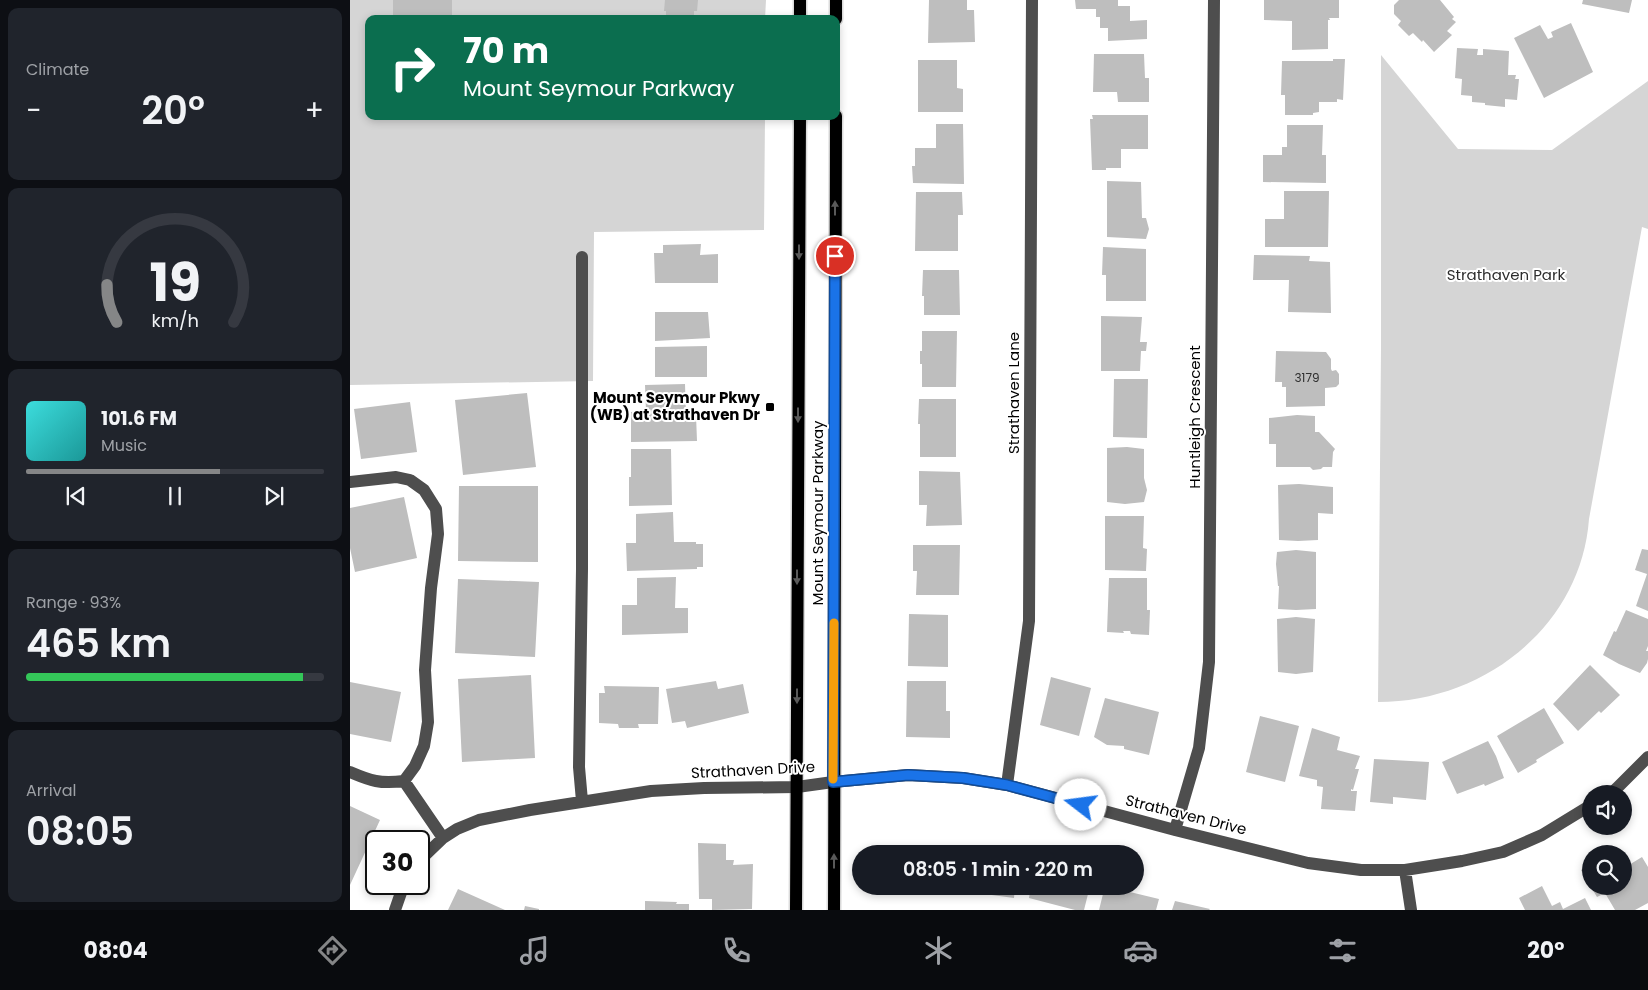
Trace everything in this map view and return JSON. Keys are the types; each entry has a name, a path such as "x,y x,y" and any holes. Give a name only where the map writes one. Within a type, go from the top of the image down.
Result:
{"main road":[{"path":"800,0 800,15"},
{"path":"836,0 836,15"},
{"name":"Mount Seymour Parkway","path":"796,910 800,120"},
{"name":"Mount Seymour Parkway","path":"834,910 836,120"}],"street":[{"name":"Strathaven Lane","path":"1007,785 1028,621 1032,0"},
{"name":"Huntleigh Crescent","path":"1175,830 1199,748 1209,662 1214,0"},
{"path":"582,257 582,559 579,767 582,801"},
{"path":"350,482 396,477 410,480 424,490 436,509 438,534 431,588 425,670 428,722 424,746 415,766 404,780 384,783 350,772"},
{"path":"1620,785 1648,757"},
{"name":"Strathaven Drive","path":"430,851 443,838 457,829 479,820 582,801 651,791 704,788 797,787 908,775 963,778 1007,785 1308,863 1361,870 1405,870 1503,852 1542,835 1582,811"},
{"path":"404,780 443,838"},
{"path":"1405,870 1411,910"},
{"path":"394,910 400,895"}],"green space":[{"path":"350,0 766,0 765,15 365,15 365,120 765,120 764,230 594,232 593,381 350,385"},
{"name":"Strathaven Park","path":"1381,55 1458,149 1552,150 1648,81 1648,229 1642,227 1582,558 1567,593 1546,624 1520,651 1489,673 1454,689 1417,699 1378,702 1381,349"}],"building":[{"path":"393,0 452,0 452,15 393,15"},
{"path":"665,0 698,0 697,11 694,11 694,15 666,15 666,11 664,11"},
{"path":"929,0 967,0 967,10 974,10 975,42 928,43"},
{"path":"1075,0 1118,0 1118,6 1130,6 1130,21 1147,20 1147,39 1108,41 1108,28 1100,28 1100,17 1096,17 1096,9 1076,9"},
{"path":"1264,0 1339,0 1339,18 1329,18 1330,20 1328,20 1328,49 1292,50 1292,21 1264,20"},
{"path":"1399,0 1440,0 1456,22 1447,31 1452,35 1434,52 1423,40 1422,42 1413,33 1409,36 1398,25 1401,21 1394,14 1394,5"},
{"path":"1583,0 1632,0 1629,13 1582,4"},
{"path":"1571,23 1593,72 1544,98 1514,38 1540,25 1548,39 1553,37 1551,32"},
{"path":"1457,48 1478,49 1477,55 1483,55 1483,49 1509,51 1508,75 1516,75 1515,79 1519,79 1517,100 1505,99 1505,107 1472,102 1472,96 1461,95 1462,79 1455,78"},
{"path":"1094,54 1144,54 1145,78 1149,78 1149,102 1118,102 1117,92 1093,92"},
{"path":"1333,59 1345,59 1343,100 1319,102 1319,112 1313,113 1313,115 1285,115 1285,95 1281,95 1282,61 1333,61"},
{"path":"918,60 957,60 957,88 963,89 963,112 918,112"},
{"path":"1092,115 1148,115 1148,149 1121,149 1121,168 1092,170 1090,119 1093,119"},
{"path":"936,124 963,124 964,184 913,183 912,166 915,166 915,148 936,148"},
{"path":"1287,125 1323,125 1322,155 1326,155 1326,183 1263,182 1263,155 1282,155 1282,147 1287,147"},
{"path":"1107,181 1141,182 1142,218 1146,218 1149,229 1146,239 1107,237"},
{"path":"1284,191 1329,191 1328,247 1265,247 1265,219 1284,219"},
{"path":"916,192 962,192 963,215 958,215 958,251 915,251"},
{"path":"701,244 700,255 718,254 718,283 655,283 654,253 663,253 663,245"},
{"path":"1103,247 1146,249 1146,301 1106,301 1106,275 1102,275"},
{"path":"1254,255 1310,256 1309,261 1330,262 1331,313 1288,312 1289,280 1253,280"},
{"path":"923,270 959,270 960,315 924,315 924,296 922,296"},
{"path":"655,312 708,312 710,338 655,341"},
{"path":"1101,316 1142,317 1140,342 1147,342 1146,351 1141,351 1140,371 1101,371"},
{"path":"922,331 957,331 956,387 922,387 920,351 922,351"},
{"path":"707,346 707,377 655,377 655,347"},
{"path":"1276,351 1326,352 1331,359 1332,371 1336,370 1339,374 1339,384 1336,387 1325,388 1325,406 1286,407 1286,387 1282,387 1282,382 1275,382"},
{"path":"1114,379 1148,379 1147,438 1113,437"},
{"path":"685,384 686,415 696,415 697,441 631,442 631,412 646,411 645,385"},
{"path":"527,393 536,467 463,475 455,400"},
{"path":"919,399 956,399 956,457 920,457"},
{"path":"410,402 417,452 361,459 354,409"},
{"path":"1297,415 1315,416 1315,432 1319,432 1335,449 1332,467 1313,470 1310,467 1276,467 1276,444 1269,444 1269,418"},
{"path":"1127,447 1144,449 1144,478 1147,490 1144,502 1125,504 1107,502 1107,448"},
{"path":"631,449 671,449 672,505 629,506"},
{"path":"919,471 960,472 962,525 926,526 927,505 919,505"},
{"path":"1299,484 1333,487 1333,514 1318,513 1318,540 1279,540 1278,485"},
{"path":"459,486 538,486 538,562 458,561"},
{"path":"404,497 417,558 355,572 350,548 350,508"},
{"path":"673,512 674,542 696,542 696,544 703,544 703,567 697,567 697,569 627,571 626,543 636,543 636,514"},
{"path":"1105,516 1144,516 1143,548 1147,549 1146,571 1105,570"},
{"path":"913,545 960,545 959,595 916,595 917,571 913,571"},
{"path":"1642,549 1648,550 1648,611 1636,606 1647,574 1635,570"},
{"path":"1296,550 1316,552 1316,609 1278,609 1277,552"},
{"path":"676,577 675,608 688,608 688,633 622,635 622,605 637,605 637,578"},
{"path":"1109,578 1147,578 1147,610 1150,610 1149,635 1131,634 1130,631 1123,631 1124,633 1107,632"},
{"path":"458,579 539,582 535,657 455,653"},
{"path":"1626,610 1648,619 1648,646 1646,651 1648,651 1648,659 1640,673 1603,655"},
{"path":"909,614 948,615 948,667 908,666"},
{"path":"1296,617 1315,619 1313,672 1296,674 1278,672 1277,619"},
{"path":"1590,665 1620,695 1601,713 1599,711 1578,731 1553,704"},
{"path":"531,675 535,758 462,762 458,679"},
{"path":"1051,677 1091,688 1079,736 1040,725"},
{"path":"716,681 718,689 743,684 749,713 687,728 685,721 672,723 666,689"},
{"path":"907,681 946,681 946,711 950,711 950,738 906,737"},
{"path":"350,682 401,692 391,742 350,734"},
{"path":"604,686 659,687 658,724 638,724 639,728 619,728 618,724 599,723 599,693 605,693"},
{"path":"1105,698 1159,712 1149,755 1124,749 1124,746 1107,745 1094,737"},
{"path":"1544,708 1564,743 1518,773 1497,736"},
{"path":"1260,716 1299,726 1285,782 1246,772"},
{"path":"1312,728 1340,737 1337,750 1360,756 1355,769 1359,769 1353,790 1351,789 1351,791 1357,791 1355,811 1321,809 1323,787 1317,786 1317,780 1299,776"},
{"path":"1488,741 1504,778 1457,794 1442,762"},
{"path":"1374,759 1429,762 1426,800 1393,797 1393,804 1370,802"},
{"path":"350,806 380,820 375,830 365,830 365,852 350,885"},
{"path":"698,843 726,844 726,860 734,860 733,865 753,864 752,909 712,910 712,899 699,899"},
{"path":"1642,857 1648,867 1648,903 1635,910 1615,910 1606,895 1632,895 1632,863"},
{"path":"1542,886 1552,906 1560,902 1563,909 1585,898 1591,910 1525,910 1519,898"},
{"path":"458,889 505,910 448,910"},
{"path":"992,895 1014,895 1014,898"},
{"path":"1030,895 1088,895 1084,910 1075,910 1029,898"},
{"path":"1103,895 1142,895 1159,899 1156,910 1099,910"},
{"path":"645,901 689,904 689,910 645,910"},
{"path":"1175,901 1210,909 1172,910"},
{"path":"525,906 539,909 539,910 524,910"}],"slow traffic":[{"path":"833,779 834,623"}],"place":[{"name":"Mount Seymour Pkwy (WB) at Strathaven Dr","path":"770,407"}],"route":[{"path":"835,256 833,782 908,775 963,778 1007,785 1081,805"}]}
